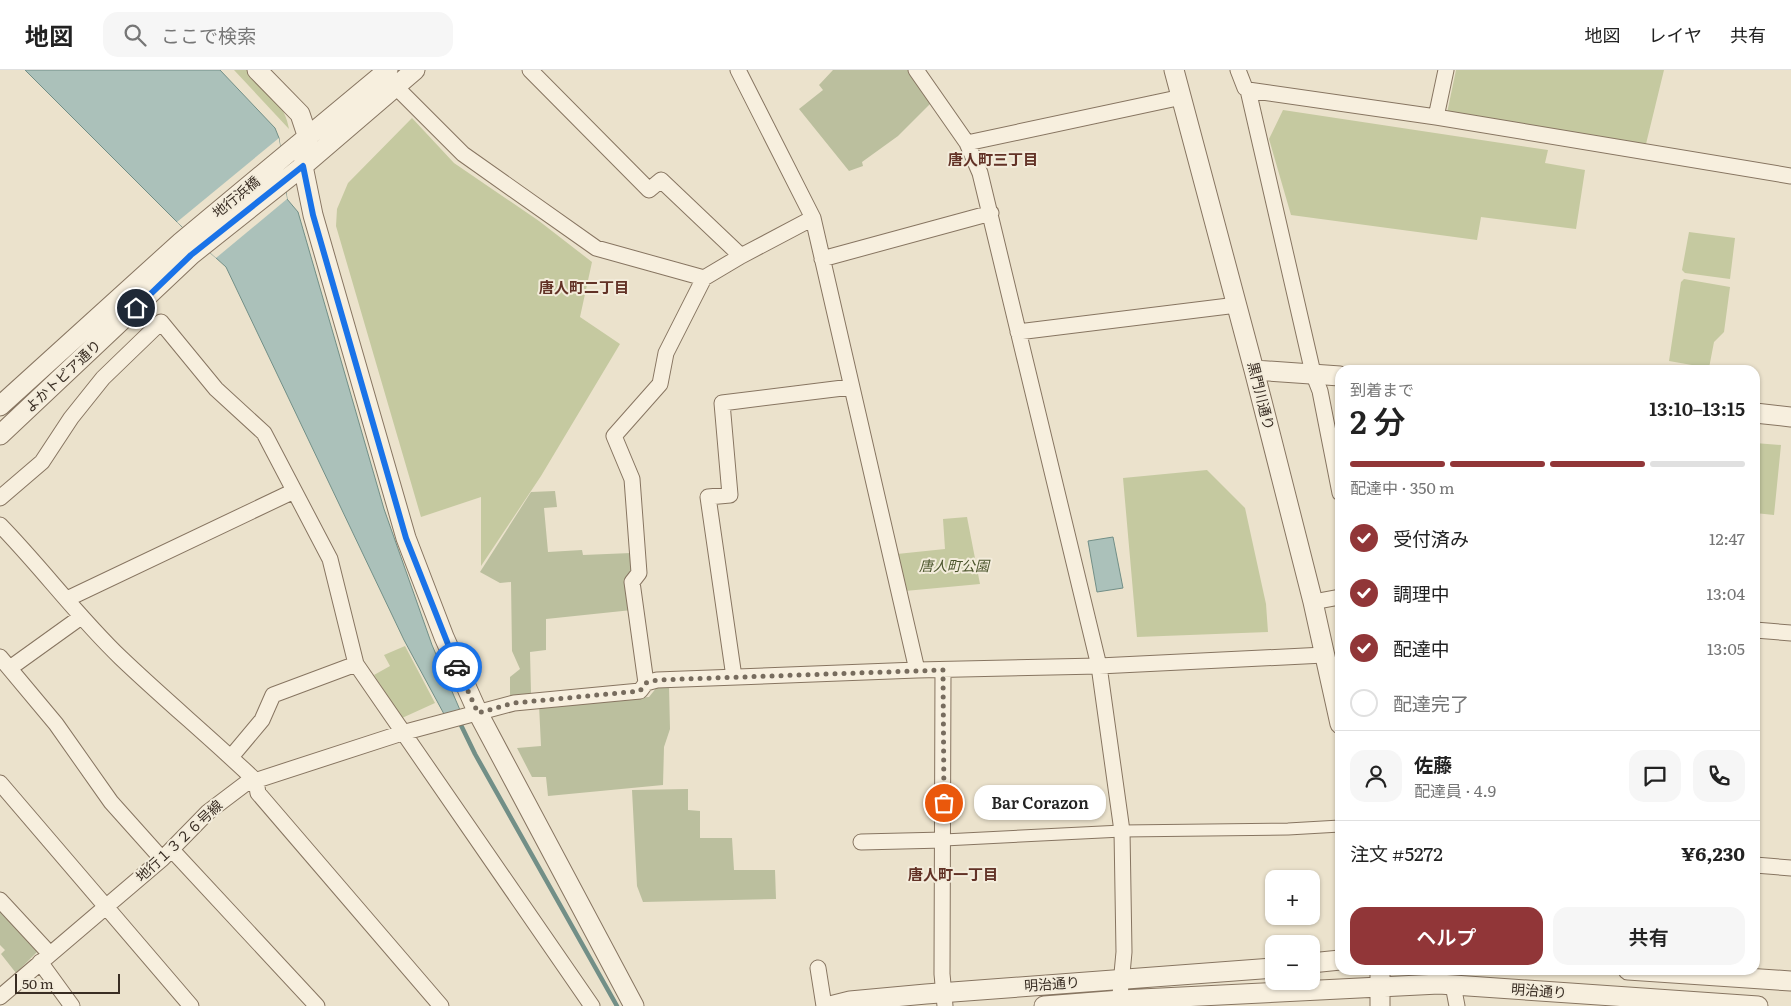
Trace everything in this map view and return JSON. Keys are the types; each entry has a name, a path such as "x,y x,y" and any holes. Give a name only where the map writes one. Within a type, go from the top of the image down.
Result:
{"street":[{"path":"257,70 300,114 308,138"},
{"path":"388,70 308,138 297,159 406,538 473,714 632,1005"},
{"path":"297,159 397,88 415,70"},
{"path":"530,70 650,190 661,180 741,256"},
{"path":"738,70 813,218 917,670"},
{"path":"916,70 967,144 980,173 1100,666 1122,831 1123,979 1120,1003"},
{"name":"黒門川通り","path":"1174,70 1254,370 1313,602 1335,702"},
{"path":"1238,70 1245,88 1248,90 1313,373 1320,391 1335,468"},
{"path":"1436,117 1446,70"},
{"path":"397,88 462,154 596,248 704,278"},
{"path":"1248,90 1436,117 1791,176"},
{"path":"967,144 1182,97"},
{"name":"地行浜橋","path":"186,249 297,159"},
{"path":"822,258 990,213"},
{"path":"646,683 632,582 639,572 632,479 614,436 660,384 666,353 704,278 813,218"},
{"name":"よかトピア通り","path":"0,406 186,249"},
{"name":"よかトピア通り","path":"3,426 186,249"},
{"path":"1018,332 1237,304"},
{"path":"0,498 42,462 71,418 103,378 161,322 216,389 264,433 330,559 356,664 592,1006"},
{"path":"1254,370 1335,375"},
{"path":"734,677 708,496 730,495 722,403 851,387"},
{"path":"1760,413 1791,416"},
{"path":"67,599 294,491"},
{"path":"0,525 120,658 256,781 258,793 441,1006"},
{"path":"1313,602 1335,598"},
{"path":"81,617 5,662 56,724 111,802 167,854 317,1006"},
{"path":"1760,630 1791,633"},
{"name":"地行１３２６号線","path":"0,997 167,854 208,812 245,784 402,733 514,703 640,691 646,683 657,680 917,670 1100,666 1324,655"},
{"path":"231,757 262,720 273,695 356,664"},
{"path":"943,670 944,840 942,974 944,999"},
{"path":"0,783 105,908 192,1006"},
{"path":"861,842 1122,831 1335,826"},
{"path":"1760,865 1791,868"},
{"path":"0,900 45,958 72,1006"},
{"path":"1320,962 1335,961"},
{"path":"818,968 824,1006"},
{"name":"明治通り","path":"830,1006 850,1001 944,999 1123,979 1265,969"},
{"path":"1702,975 1791,981"},
{"path":"1380,1006 1384,980"},
{"name":"明治通り","path":"1044,1006 1229,1000 1384,980 1758,1006"},
{"path":"1446,985 1457,1006"}],"green space":[{"path":"234,70 248,70 267,90 283,111 289,129"},
{"path":"833,70 908,70 931,103 898,136 862,162 863,166 849,171 799,109 823,90 819,85"},
{"path":"1456,70 1664,70 1646,144 1447,113"},
{"path":"1283,110 1548,150 1545,163 1585,170 1576,229 1481,217 1477,240 1291,215 1269,139"},
{"path":"412,118 454,163 539,221 592,262 580,317 620,344 541,476 481,566 481,497 421,517 336,226 337,209 348,183"},
{"path":"1689,232 1735,238 1730,279 1685,273 1682,270"},
{"path":"1684,279 1730,287 1724,332 1714,342 1710,365 1692,365 1669,361 1681,282"},
{"path":"1760,443 1781,445 1774,515 1760,514"},
{"path":"1207,470 1245,508 1266,604 1268,632 1137,637 1123,478"},
{"path":"555,491 557,507 544,508 548,552 582,550 583,555 631,553 635,573 628,575 632,610 546,619 546,650 530,652 531,693 510,698 510,677 520,669 512,651 511,582 500,583 480,572 531,492"},
{"name":"唐人町公園","path":"967,517 980,584 905,591 897,554 945,549 943,519"},
{"path":"405,646 435,703 402,718 374,675 390,666 384,655"},
{"path":"669,686 670,729 664,747 663,785 548,796 546,777 532,777 517,748 541,746 539,705 649,697 657,687"},
{"path":"688,789 688,810 700,811 700,838 732,838 734,870 775,870 776,899 643,902 637,886 632,790"},
{"path":"0,906 39,950 16,973 1,954 5,950 0,945"}],"water":[{"path":"25,70 220,70 275,128 279,138 287,199 298,212 384,509 432,645 460,710 444,714 404,640 226,267 184,229"},
{"path":"1113,537 1123,588 1097,592 1088,541"}],"pier":[{"path":"279,138 287,199 216,258 177,222"}],"waterway":[{"path":"459,721 475,754 617,1006"}],"way so far":[{"path":"457,667 478,713 514,703 640,691 646,683 657,680 943,670 944,803"}],"place":[{"name":"Bar Corazon","path":"944,803"}],"district":[{"name":"唐人町三丁目","path":"993,160"},
{"name":"唐人町二丁目","path":"584,288"},
{"name":"唐人町一丁目","path":"953,875"}],"route":[{"path":"136,308 191,255 303,166 313,215 406,538 457,667"}]}
